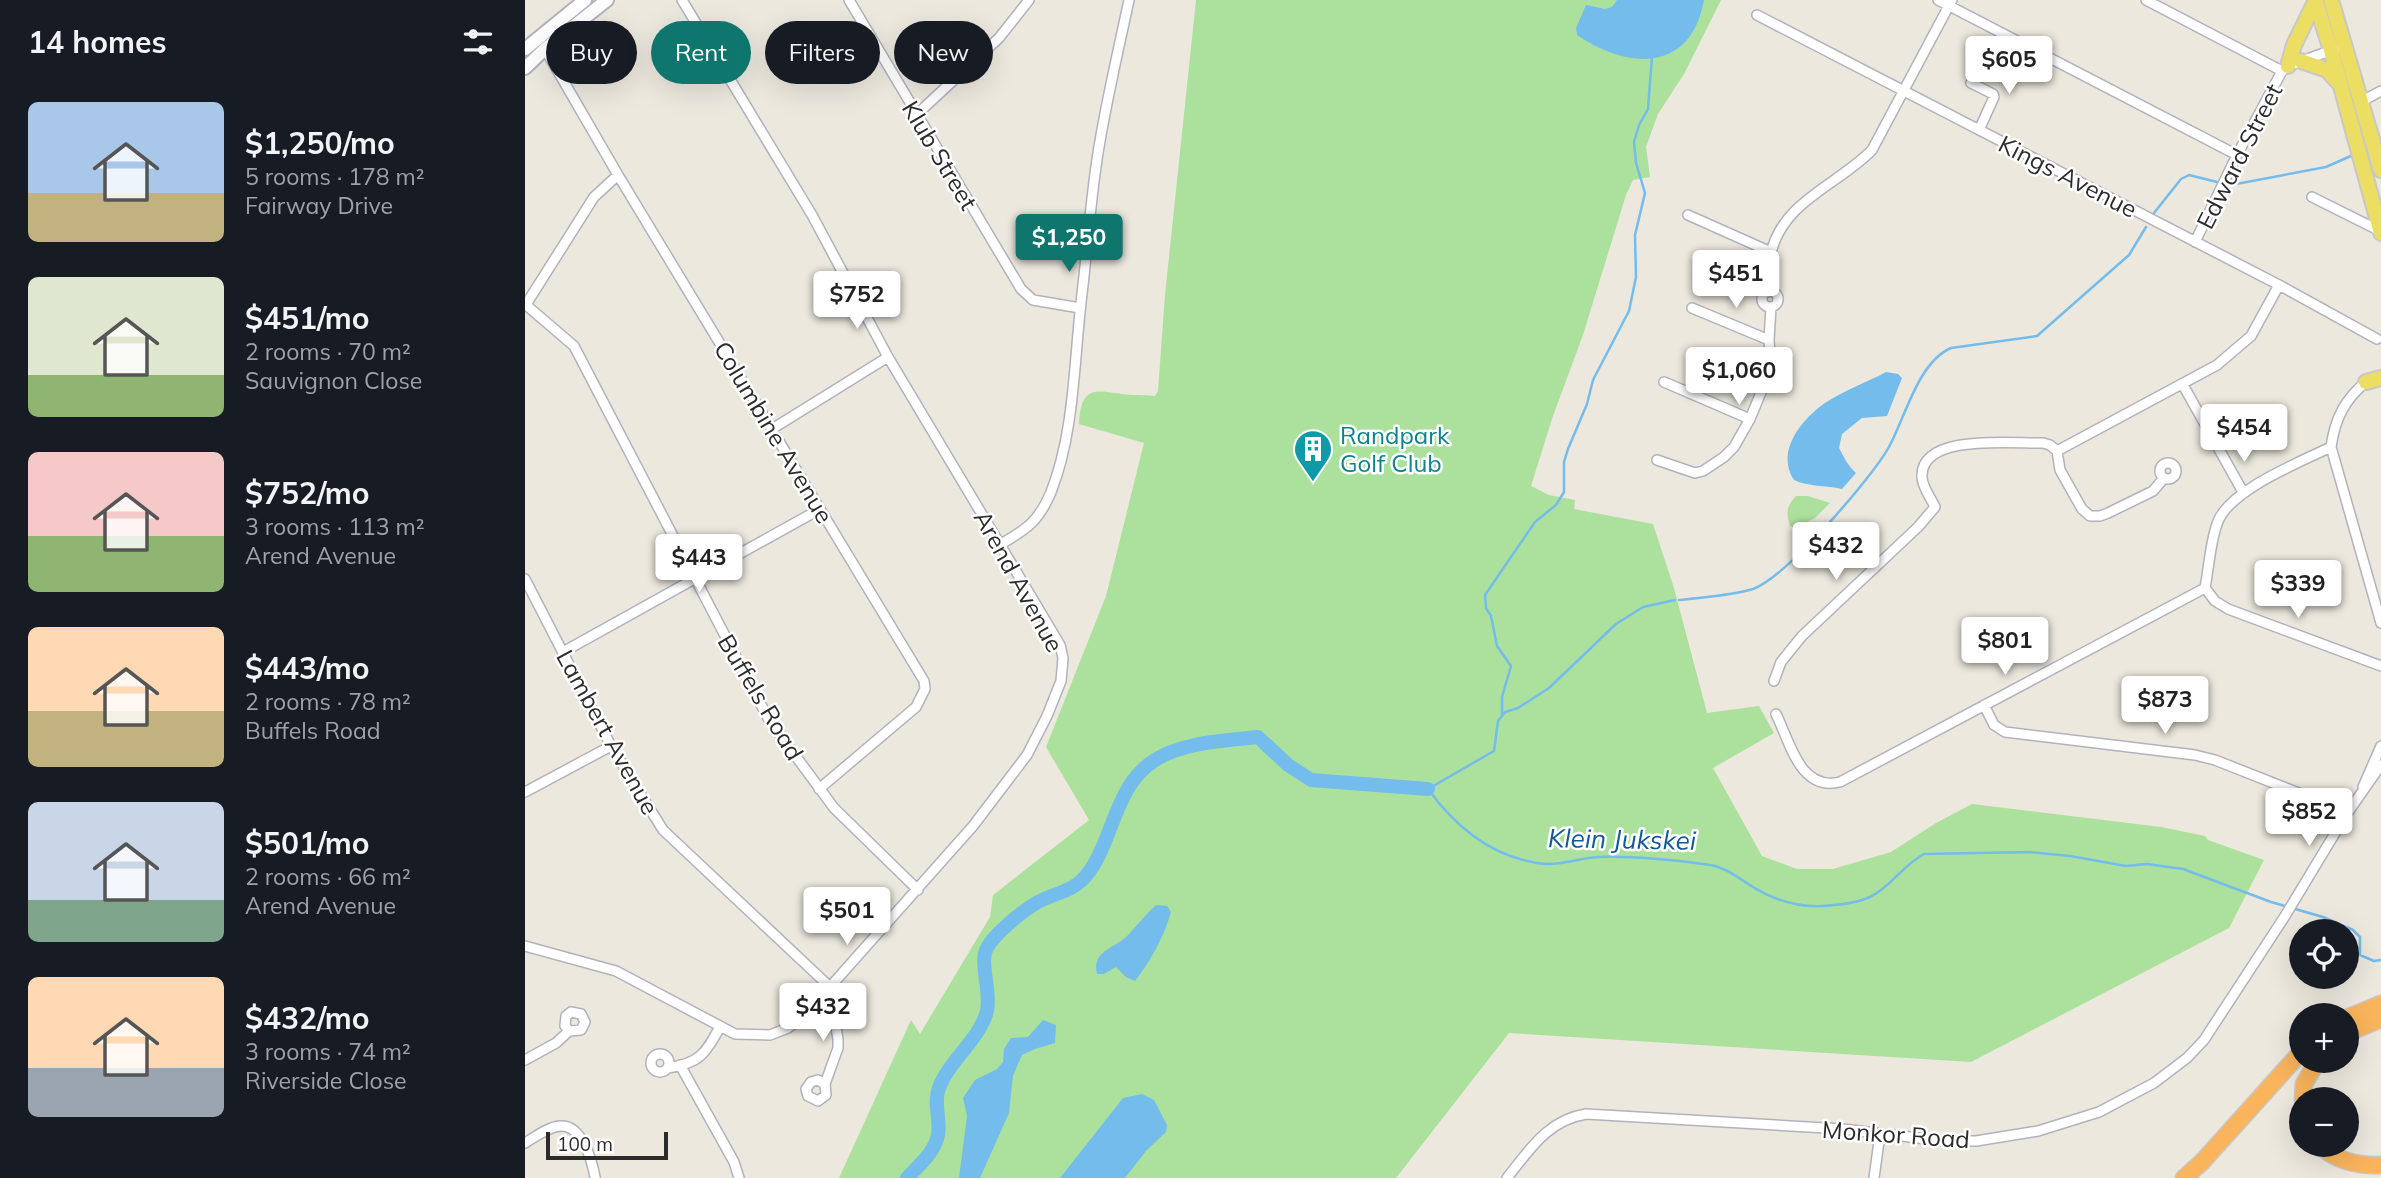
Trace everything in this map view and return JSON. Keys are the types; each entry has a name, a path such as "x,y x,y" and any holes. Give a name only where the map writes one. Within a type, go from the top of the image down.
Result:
{"highway":[{"path":"2359,1013 2381,1004"},
{"path":"2359,1028 2381,1018"},
{"path":"2184,1178 2202,1162 2289,1065"},
{"path":"2339,1157 2354,1163 2381,1165"}],"main road":[{"path":"525,49 585,0"},
{"path":"525,68 607,0"},
{"path":"2331,0 2340,86 2381,232"},
{"path":"2315,1 2292,50 2290,66 2327,70 2340,86"},
{"path":"2315,1 2362,101 2381,170"},
{"path":"2366,382 2381,378"}],"street":[{"name":"Arend Avenue","path":"525,946 616,971 720,1027 744,1035 763,1036 779,1032 800,1019 821,998 973,826 1027,755 1061,681 1061,645 888,357 812,215 682,0"},
{"path":"916,115 999,38 1029,0"},
{"path":"1001,544 1031,526 1045,505 1056,476 1076,378 1080,308 1100,142 1129,0"},
{"path":"1938,0 1951,3 2237,155"},
{"path":"2146,0 2290,66 2338,48"},
{"name":"Klub Street","path":"850,1 1021,289 1033,300 1080,308"},
{"path":"1657,460 1687,472 1703,471 1734,447 1750,419 1771,368 1771,307 1776,304 1778,298 1775,293 1768,292 1771,252 1782,224 1792,212 1859,163 1872,150 1951,3"},
{"name":"Kings Avenue","path":"1757,15 2279,285 2377,339"},
{"name":"Columbine Avenue","path":"545,49 618,175 920,673 925,689 916,707 819,789"},
{"name":"Edward Street","path":"2195,242 2237,155 2290,66"},
{"path":"1971,83 1994,97 1979,130"},
{"path":"2362,101 2381,91"},
{"path":"525,306 594,197 618,175"},
{"path":"2312,197 2381,232"},
{"path":"1688,215 1771,252"},
{"path":"2057,451 2217,365 2256,329 2279,285"},
{"name":"Buffels Road","path":"525,306 574,346 769,720 819,789 848,822 918,890"},
{"path":"1692,308 1769,340"},
{"path":"772,429 888,357"},
{"path":"2381,373 2366,382 2343,406 2335,422 2331,447 2381,622"},
{"path":"1664,382 1750,419"},
{"path":"2183,385 2243,492"},
{"path":"1774,681 1781,663 1802,636 1918,527 1935,507 1922,477 1930,459 1947,448 1976,442 2050,445 2057,451 2060,470 2082,509 2094,517 2153,491 2165,478"},
{"path":"2331,447 2243,492 2225,509 2217,523 2205,588 2215,601 2228,609 2381,666"},
{"path":"563,652 820,509"},
{"name":"Lambert Avenue","path":"525,579 611,746 663,830 830,987"},
{"path":"1776,714 1803,770 1810,778 1823,785 1840,782 2205,588"},
{"path":"1984,705 1994,726 2005,732 2205,757 2329,805 2346,815"},
{"path":"525,792 611,746"},
{"name":"Monkor Road","path":"2360,795 2381,746"},
{"name":"Monkor Road","path":"1507,1178 1540,1136 1567,1119 1586,1114 1843,1129 1943,1141 1997,1138 2038,1130 2099,1112 2140,1092 2168,1074 2204,1040 2285,916 2346,815 2381,765"},
{"path":"821,998 834,1016 838,1039 838,1048 825,1084"},
{"path":"668,1068 704,1054 720,1027"},
{"path":"525,1059 556,1043 569,1031"},
{"path":"680,1065 734,1162 739,1178"},
{"path":"525,1143 555,1127 566,1126 572,1129 589,1155 596,1178 587,1178"},
{"path":"1874,1178 1880,1134"}],"green space":[{"name":"Randpark Golf Club","path":"1196,0 1721,0 1684,74 1658,114 1646,147 1650,177 1633,180 1626,195 1583,335 1531,486 1549,495 1575,500 1574,509 1653,524 1674,588 1707,713 1759,706 1774,733 1713,768 1762,856 1797,869 1833,869 1891,852 1972,804 2161,827 2205,836 2208,840 2264,860 2229,928 1971,1062 1509,1033 1396,1178 839,1178 911,1020 920,1034 990,917 993,895 1089,820 1046,747 1106,596 1144,443 1079,424 1084,400 1095,392 1155,396 1158,391 1165,295"},
{"path":"1796,496 1808,496 1830,503 1815,518 1795,528 1790,526 1788,514 1790,504"}],"water":[{"path":"1617,0 1704,0 1697,24 1686,41 1672,52 1655,58 1636,59 1597,47 1577,35 1576,28 1586,5 1605,9 1612,7"},
{"path":"1886,372 1898,374 1902,378 1887,416 1862,418 1842,434 1839,448 1856,473 1842,489 1794,480 1788,460 1796,432 1817,409 1833,398"},
{"path":"1156,905 1167,906 1171,912 1156,948 1135,981 1126,977 1116,967 1104,974 1097,974 1096,966 1101,954 1124,939"},
{"path":"1043,1020 1056,1025 1055,1043 1022,1055 1013,1076 1009,1113 980,1178 959,1178 967,1116 963,1098 975,1080 997,1069 1003,1062 1004,1049 1011,1038 1028,1037"},
{"path":"1142,1094 1154,1100 1167,1125 1166,1132 1146,1151 1125,1178 1060,1178 1123,1098"}],"waterway":[{"path":"1502,714 1502,697 1511,666 1497,646 1485,595 1535,522 1556,505 1564,492 1564,462 1568,449 1587,404 1593,380 1629,311 1636,277 1635,235 1645,193 1636,163 1634,142 1648,109 1652,56"},
{"path":"2231,185 2326,167 2353,155"},
{"path":"2154,213 2181,179 2189,175 2217,182"},
{"path":"1679,600 1726,595 1753,589 1768,581 1827,526 1865,481 1889,447 1921,378 1940,355 1951,348 2037,336 2129,255 2146,227"},
{"name":"Klein Jukskei","path":"1675,600 1643,607 1616,624 1549,688 1518,708 1505,712 1498,721 1494,751 1428,789 1439,804 1479,840 1494,849 1527,861 1552,864 1598,857 1625,857 1710,865 1727,871 1772,897 1812,906 1848,903 1870,897 1924,854 2030,852 2126,866 2147,864 2183,869 2271,902 2323,917 2353,930 2360,937 2360,955 2374,961 2381,960"},
{"name":"Klein Jukskei","path":"907,1178 936,1141 939,1129 937,1100 943,1078 978,1031 987,1011 984,959 988,947 993,939 1024,911 1069,889 1085,877 1095,863 1130,784 1155,760 1191,746 1258,737 1288,765 1311,780 1428,789"}],"place":[{"name":"Randpark Golf Club","path":"1313,483"}]}
